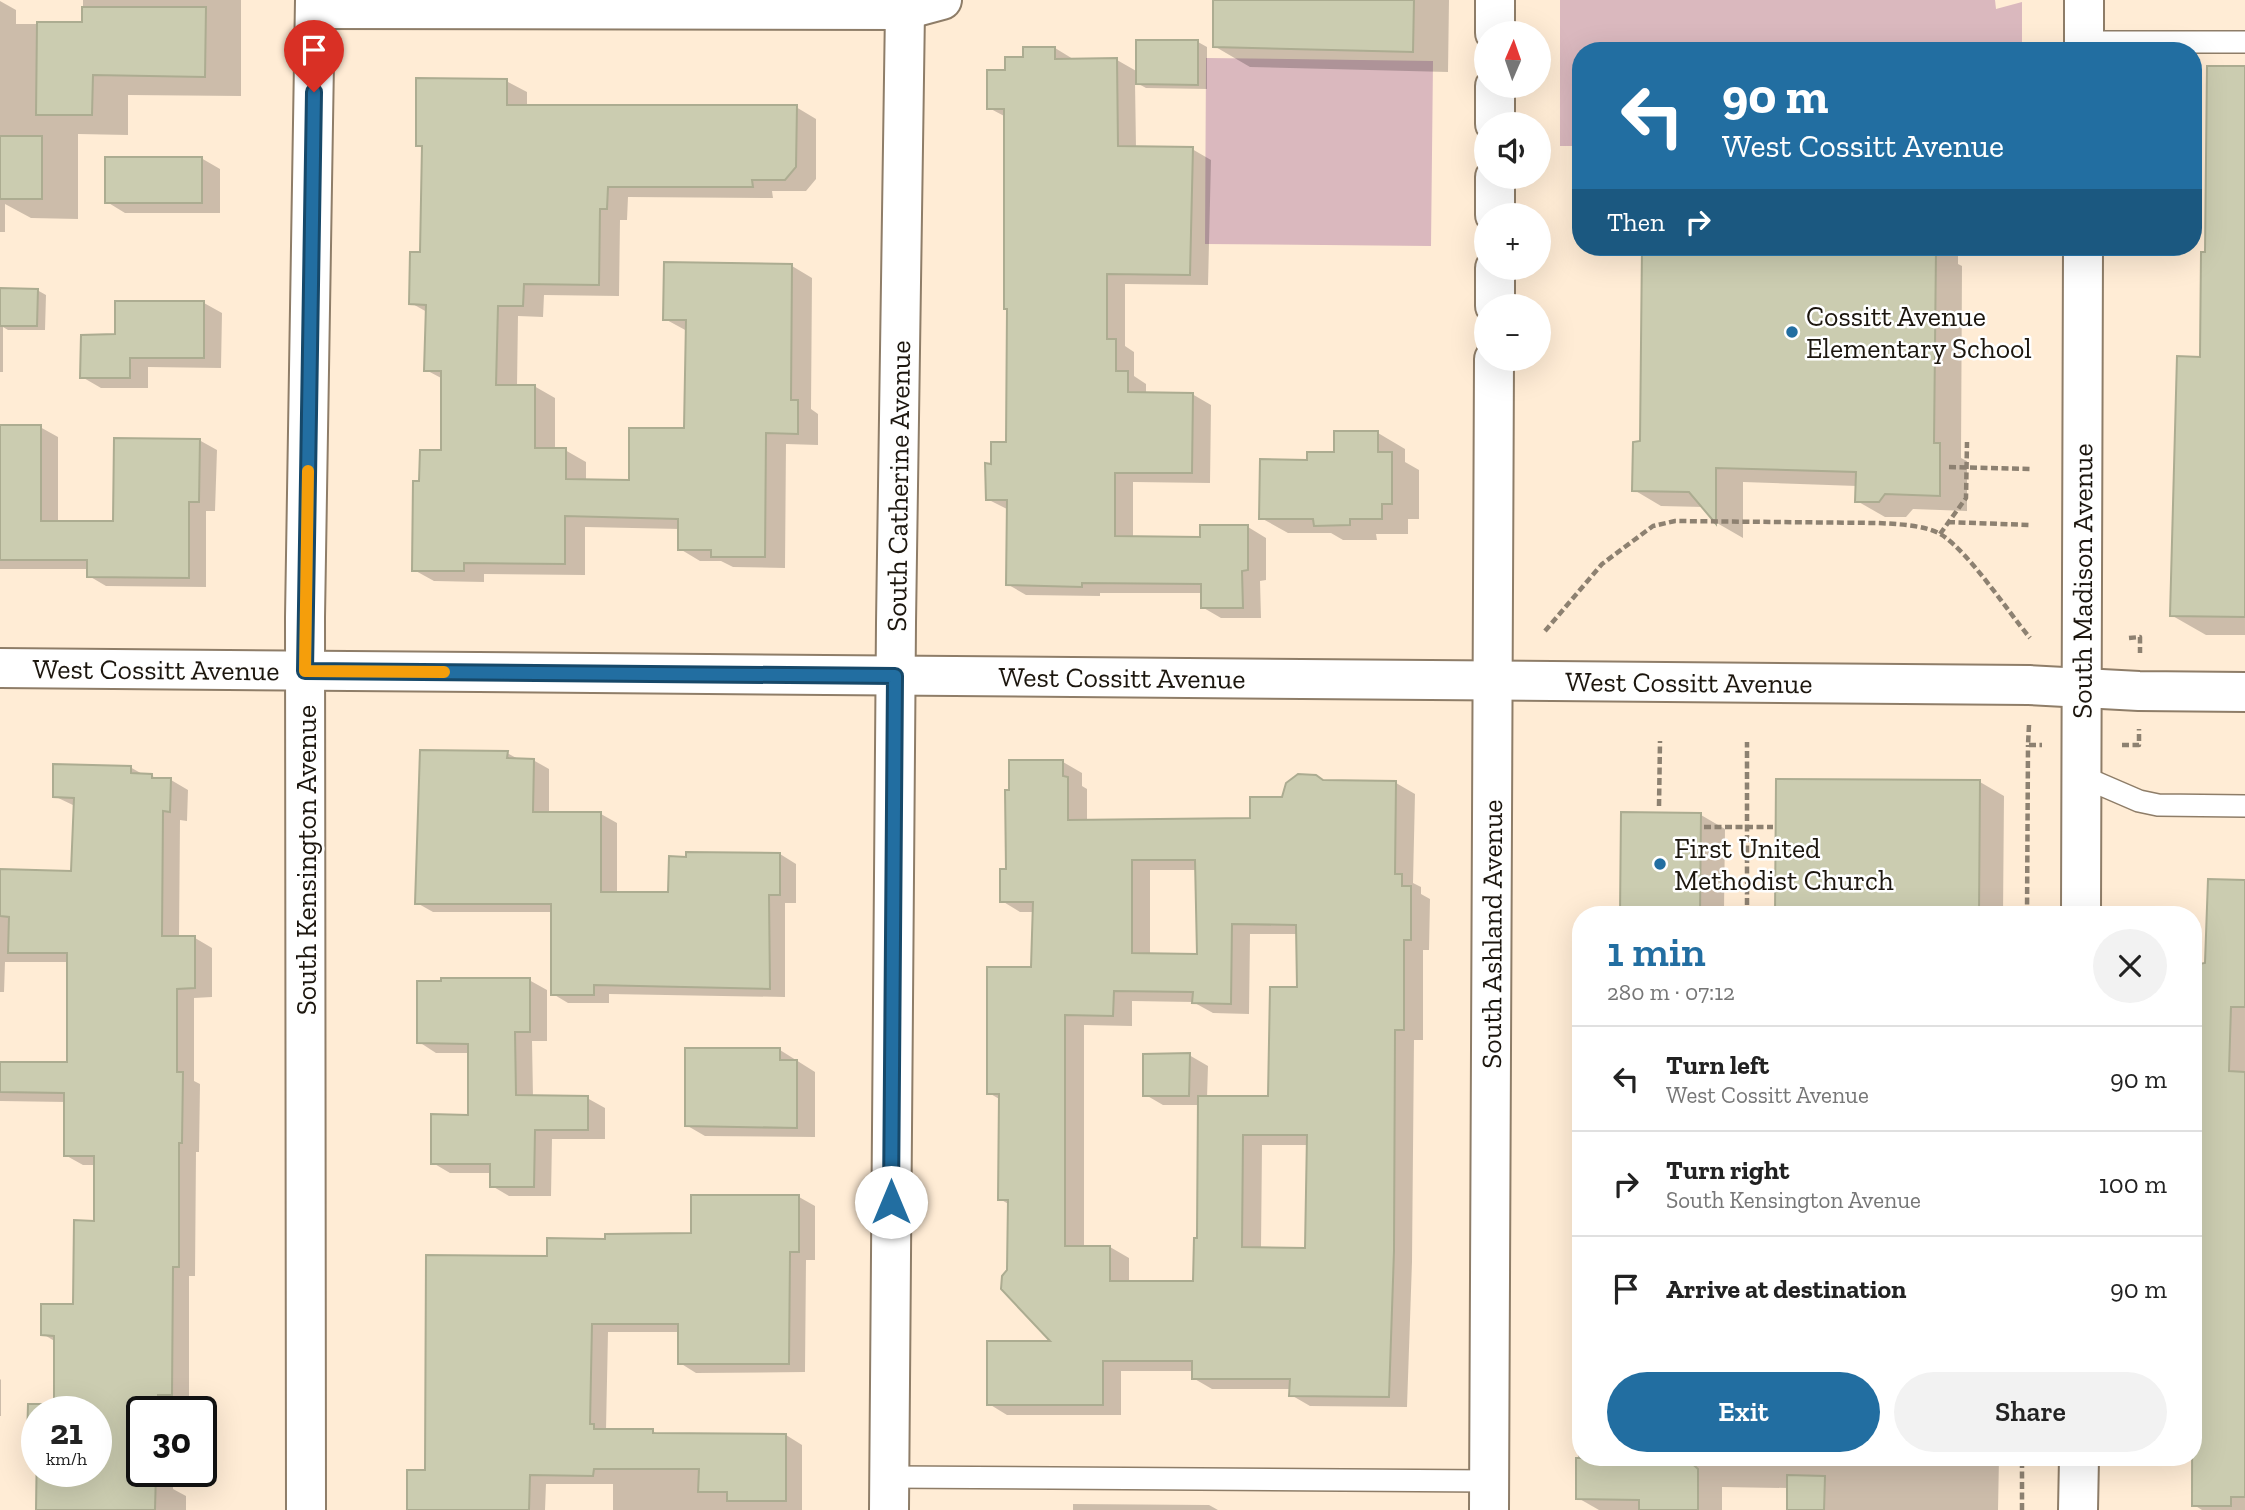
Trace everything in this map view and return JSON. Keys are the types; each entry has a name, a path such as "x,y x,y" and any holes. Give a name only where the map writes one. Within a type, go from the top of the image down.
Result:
{"street":[{"path":"315,5 905,10 942,0"},
{"path":"1495,0 1495,21"},
{"path":"2084,0 2084,42"},
{"name":"South Kensington Avenue","path":"306,1510 305,671 315,5"},
{"name":"South Catherine Avenue","path":"889,1494 895,676 905,10"},
{"name":"South Madison Avenue","path":"2081,906 2083,256"},
{"name":"South Ashland Avenue","path":"1489,1495 1494,371"},
{"name":"West Cossitt Avenue","path":"0,668 2001,685 2245,692"},
{"path":"2078,1466 2078,1510"}],"lane":[{"path":"2202,43 2245,42"},
{"path":"2081,776 2139,801 2158,805 2245,806"},
{"path":"889,1494 1489,1495"}],"path":[{"path":"1940,534 1966,498 1967,442"},
{"path":"1950,467 2030,469"},
{"path":"1545,631 1602,564 1653,526 1675,521 1878,523 1907,525 1940,534 1964,556 2029,638"},
{"path":"1948,522 2030,525"},
{"path":"2129,638 2140,637 2140,654"},
{"path":"2027,906 2029,721"},
{"path":"1659,806 1660,741"},
{"path":"1747,742 1747,905"},
{"path":"2028,745 2053,745"},
{"path":"2114,745 2139,746"},
{"path":"1704,827 1773,827"},
{"path":"2022,1466 2022,1510"}],"shaded area":[{"path":"1560,0 1995,0 1996,9 2022,2 2022,42 1572,42 1572,146 1560,146"},
{"path":"1206,58 1433,61 1431,246 1205,244"}],"building":[{"path":"1213,0 1414,0 1413,52 1213,47"},
{"path":"82,7 206,7 205,77 93,75 92,115 36,115 37,22 82,22"},
{"path":"1136,40 1198,40 1198,85 1136,84"},
{"path":"1023,47 1055,47 1055,59 1117,58 1118,146 1193,147 1190,275 1107,274 1107,339 1116,339 1116,371 1128,371 1128,392 1193,393 1192,473 1115,473 1115,536 1200,537 1200,525 1248,525 1248,570 1242,571 1243,608 1201,608 1201,584 1082,583 1082,587 1006,585 1007,500 986,500 985,463 991,464 991,442 1006,442 1007,309 1004,309 1004,109 987,109 987,70 1005,70 1005,57 1023,57"},
{"path":"2207,66 2245,66 2245,617 2170,616 2177,356 2200,357 2201,256 2202,252 2205,252"},
{"path":"416,78 507,79 507,105 797,105 796,167 785,180 752,180 753,187 608,187 607,209 600,209 599,285 524,284 523,306 498,306 496,385 535,385 535,448 566,448 566,479 629,480 629,428 684,428 686,320 663,320 664,262 792,264 791,400 798,400 798,434 766,433 765,557 711,557 711,550 678,550 678,519 565,516 565,564 464,563 464,571 412,571 413,481 419,481 420,450 441,450 441,371 424,371 426,305 409,304 410,252 420,252 422,146 416,146"},
{"path":"0,136 42,136 42,199 0,199"},
{"path":"105,157 202,157 202,203 105,203"},
{"path":"1642,256 1936,256 1934,443 1940,443 1940,496 1885,494 1879,502 1855,502 1856,472 1716,468 1716,524 1689,492 1632,491 1633,442 1640,441"},
{"path":"0,288 38,289 37,326 0,326"},
{"path":"115,301 204,301 204,358 130,358 130,378 80,378 81,335 115,334"},
{"path":"0,425 41,425 41,521 113,521 114,438 200,439 199,502 189,502 189,578 87,577 87,560 0,560"},
{"path":"1334,431 1378,431 1378,452 1392,452 1392,504 1382,504 1382,519 1350,519 1350,525 1314,526 1313,519 1259,519 1260,459 1307,460 1307,452 1334,452"},
{"path":"420,750 508,751 507,758 534,759 533,812 601,812 601,892 668,892 669,856 686,857 686,852 780,853 780,895 769,895 770,989 594,985 594,995 551,995 551,904 415,904"},
{"path":"1009,760 1063,760 1063,776 1068,777 1068,820 1250,818 1250,797 1282,797 1286,783 1298,774 1316,775 1323,780 1396,781 1395,874 1402,874 1402,886 1411,886 1411,940 1404,940 1404,1030 1395,1030 1394,1251 1389,1397 1289,1396 1290,1379 1192,1379 1192,1361 1103,1361 1103,1405 987,1405 987,1341 1050,1341 1001,1289 1002,1276 1007,1270 1008,1200 998,1200 999,1094 987,1094 987,967 1031,967 1033,902 1000,902 1000,869 1006,869 1005,790 1009,790","holes":["1132,860 1195,860 1197,954 1132,953","1232,924 1296,925 1297,987 1270,987 1268,1096 1198,1096 1197,1238 1194,1238 1193,1281 1110,1281 1110,1246 1065,1246 1065,1015 1113,1016 1114,991 1193,992 1192,1003 1231,1004","1243,1135 1307,1135 1305,1248 1242,1247"]},
{"path":"53,764 131,766 131,773 152,774 152,778 171,778 170,812 163,811 162,936 195,936 195,988 177,989 177,1072 183,1072 182,1143 179,1143 179,1267 173,1267 172,1395 126,1396 126,1487 156,1487 155,1510 36,1510 36,1487 112,1487 112,1396 54,1396 54,1336 41,1335 41,1304 73,1304 74,1220 94,1221 94,1156 64,1156 64,1093 0,1092 0,1062 67,1062 67,953 8,953 9,917 0,916 0,869 71,871 74,798 53,797"},
{"path":"1776,779 1980,780 1979,906 1775,906"},
{"name":"First United Methodist Church","path":"1621,812 1701,813 1700,906 1620,906"},
{"path":"2208,879 2245,880 2245,1007 2231,1007 2229,1071 2245,1072 2245,1497 2231,1497 2231,1506 2192,1506 2192,1466 2202,1466 2202,964 2205,963"},
{"path":"441,978 530,978 530,1032 515,1032 516,1095 588,1096 588,1130 535,1130 534,1187 490,1187 490,1164 431,1164 431,1114 468,1115 468,1044 417,1043 417,981 441,981"},
{"path":"685,1048 780,1048 780,1060 797,1060 797,1128 685,1126"},
{"path":"1190,1053 1189,1096 1143,1096 1143,1054"},
{"path":"691,1195 799,1195 799,1252 790,1252 789,1364 678,1364 678,1324 592,1324 590,1424 594,1424 594,1429 653,1429 653,1433 786,1434 786,1501 727,1501 727,1492 698,1492 699,1469 594,1469 593,1476 530,1475 529,1510 407,1510 407,1470 425,1470 426,1255 547,1256 547,1238 605,1239 605,1234 691,1233"},
{"path":"1576,1466 1695,1466 1698,1469 1698,1510 1639,1510 1639,1500 1576,1499"},
{"path":"1787,1475 1825,1476 1824,1510 1787,1510"}],"slow traffic":[{"path":"308,471 305,671 444,672"}],"place":[{"name":"Cossitt Avenue Elementary School","path":"1792,332"},
{"name":"First United Methodist Church","path":"1660,864"}],"route":[{"path":"314,92 305,671 895,676 891,1202"}]}
